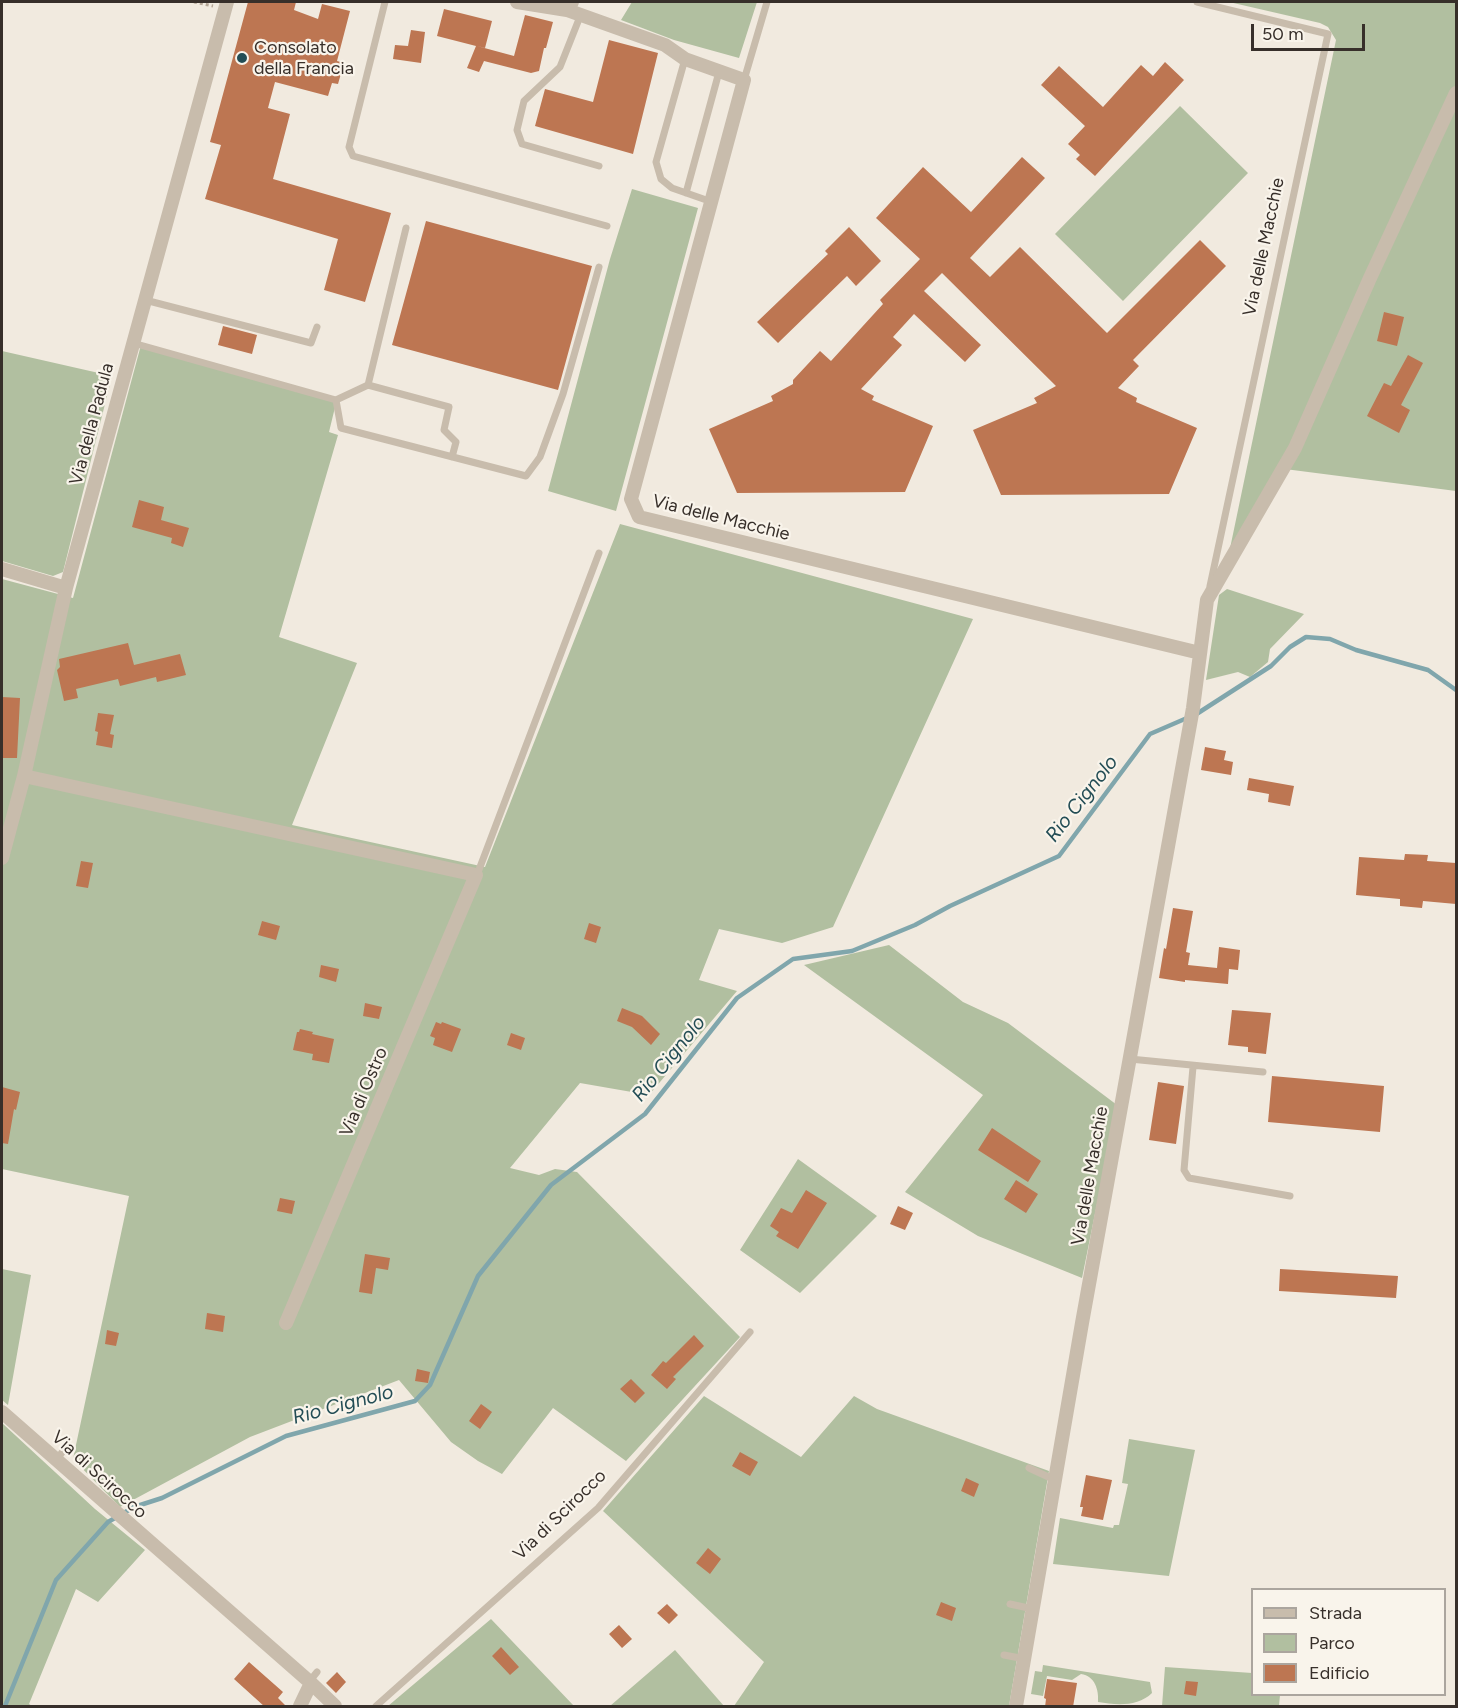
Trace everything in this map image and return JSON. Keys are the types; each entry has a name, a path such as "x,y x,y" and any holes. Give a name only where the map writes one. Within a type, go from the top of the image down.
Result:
{"street":[{"path":"517,2 573,9 664,45 685,59 744,80"},
{"name":"Via della Padula","path":"2,858 24,776 66,588 226,5"},
{"name":"Via delle Macchie","path":"744,80 631,500 639,517 1200,652"},
{"name":"Via delle Macchie","path":"1016,1707 1193,708 1207,600 1295,448 1370,278 1456,93"},
{"path":"2,569 66,588"},
{"path":"24,776 479,875"},
{"name":"Via di Ostro","path":"286,1323 479,875"},
{"name":"Via di Scirocco","path":"2,1412 60,1455 124,1521 312,1679 335,1707"},
{"path":"300,1707 312,1679"}],"lane":[{"path":"385,2 349,147 353,156 607,226"},
{"name":"Via delle Macchie","path":"744,80 767,2"},
{"name":"Via delle Macchie","path":"1197,2 1328,34 1207,600"},
{"path":"573,9 560,67 525,101 517,130 522,144 599,166"},
{"path":"685,59 656,162 661,179 672,188 712,202"},
{"path":"686,193 719,72"},
{"path":"368,385 406,228"},
{"path":"336,400 341,428 526,476 540,457 563,394 599,267"},
{"path":"145,300 311,343 317,327"},
{"path":"133,343 336,400 368,385 449,407 444,430 456,442 452,457"},
{"path":"479,875 599,553"},
{"path":"1130,1059 1193,1067 1263,1072"},
{"path":"1193,1067 1184,1170 1189,1178 1290,1196"},
{"name":"Via di Scirocco","path":"376,1707 598,1508 750,1332"},
{"path":"1029,1468 1055,1480"},
{"path":"1010,1604 1033,1609"},
{"path":"1004,1655 1025,1659"}],"path":[{"path":"194,2 226,5"}],"green space":[{"path":"632,2 757,2 739,58 674,40 621,20"},
{"path":"1229,2 1456,2 1456,491 1277,468 1228,558 1336,40 1328,27 1320,23"},
{"path":"1180,106 1248,173 1123,301 1055,234"},
{"path":"632,189 698,208 616,511 548,491 610,259"},
{"path":"141,345 337,399 329,432 338,435 279,637 357,663 292,825 485,867 620,524 973,619 833,927 782,943 719,929 699,980 737,991 649,1095 580,1083 510,1168 539,1175 555,1169 577,1172 740,1337 626,1461 553,1408 502,1474 451,1442 399,1380 250,1437 120,1507 73,1459 129,1196 2,1169 2,579 73,598"},
{"path":"2,351 112,376 63,572 53,576 2,561"},
{"path":"1227,589 1304,614 1270,649 1268,662 1250,677 1238,672 1206,680 1219,595"},
{"path":"889,945 963,1002 1008,1023 1117,1105 1082,1278 978,1236 905,1192 983,1095 804,965"},
{"path":"798,1159 877,1216 800,1293 740,1250"},
{"path":"2,1269 31,1275 8,1405 2,1400"},
{"path":"704,1396 801,1457 854,1396 877,1409 1049,1471 1009,1706 734,1706 764,1662 603,1511"},
{"path":"2,1423 95,1509 145,1550 98,1602 76,1589 29,1704 32,1706 2,1706"},
{"path":"1129,1439 1195,1450 1169,1576 1053,1564 1060,1518 1113,1528 1114,1525 1119,1525 1128,1484 1122,1483"},
{"path":"491,1619 574,1706 388,1706"},
{"path":"675,1650 724,1706 610,1706"},
{"path":"1043,1665 1150,1682 1152,1693 1134,1703 1098,1702 1095,1684 1086,1675 1081,1674 1072,1680 1047,1676 1043,1696 1031,1694 1035,1671 1042,1672"},
{"path":"1165,1667 1251,1673 1251,1696 1280,1696 1279,1706 1162,1706"}],"building":[{"path":"248,2 296,2 294,10 318,19 322,4 350,11 337,61 344,63 338,84 332,83 328,96 275,82 268,108 290,114 273,179 391,213 365,302 324,290 338,239 205,199 221,145 210,142"},
{"path":"444,9 492,21 485,48 477,46 514,56 525,15 553,22 539,71 531,73 484,61 479,72 467,68 476,46 437,36"},
{"path":"411,30 425,32 421,63 393,59 395,45 408,46"},
{"path":"609,40 658,53 633,154 535,126 545,89 593,102"},
{"path":"1165,62 1184,80 1095,176 1076,159 1080,155 1068,144 1085,126 1041,85 1059,66 1103,107 1141,65 1153,76"},
{"path":"1022,157 1045,178 970,258 990,277 1020,247 1107,333 1200,240 1226,266 1133,360 1139,366 1118,388 1137,398 1136,402 1197,428 1169,494 1001,495 973,430 1037,403 1034,398 1056,386 942,273 924,291 981,345 965,362 914,314 893,337 902,345 861,389 874,396 872,400 933,426 905,492 737,493 709,429 773,401 771,396 793,384 793,380 820,351 831,361 883,304 880,300 920,259 876,218 923,167 971,212"},
{"path":"426,221 592,266 558,390 392,345"},
{"path":"849,227 881,261 856,286 847,276 778,343 757,322 828,254 825,251"},
{"path":"1384,312 1404,317 1397,346 1377,341"},
{"path":"223,326 257,335 252,354 218,345"},
{"path":"1408,355 1423,363 1401,405 1410,410 1399,433 1367,416 1384,383 1391,386"},
{"path":"139,500 164,507 161,520 189,528 183,547 171,543 172,538 132,527"},
{"path":"128,643 134,665 180,654 186,675 157,682 156,677 120,686 118,679 76,689 78,698 64,701 57,670 60,667 59,659"},
{"path":"2,697 20,698 17,758 2,758"},
{"path":"98,713 114,715 110,734 114,735 112,748 96,745 98,732 95,731"},
{"path":"1205,747 1226,751 1224,760 1233,762 1231,775 1201,770"},
{"path":"1249,778 1294,786 1290,806 1268,802 1269,794 1247,790"},
{"path":"1405,854 1428,855 1427,861 1456,863 1456,904 1423,901 1422,908 1400,906 1400,899 1356,895 1359,857 1404,860"},
{"path":"81,861 93,863 88,888 76,886"},
{"path":"1173,908 1193,911 1186,952 1190,953 1188,965 1217,968 1219,947 1240,950 1238,970 1229,969 1228,984 1159,978"},
{"path":"262,921 280,926 276,940 258,935"},
{"path":"589,923 601,927 596,943 584,939"},
{"path":"321,965 339,969 336,982 319,977"},
{"path":"365,1003 382,1007 379,1019 363,1016"},
{"path":"622,1008 642,1016 660,1034 651,1045 632,1027 617,1021"},
{"path":"1232,1010 1271,1013 1266,1054 1248,1052 1248,1047 1228,1045"},
{"path":"436,1022 461,1029 452,1052 433,1045 435,1038 430,1036"},
{"path":"300,1029 334,1039 329,1063 312,1060 313,1054 293,1050 297,1032"},
{"path":"511,1033 525,1038 521,1050 507,1045"},
{"path":"1272,1076 1384,1086 1380,1132 1268,1122"},
{"path":"1158,1082 1184,1086 1176,1144 1149,1140"},
{"path":"2,1087 20,1092 16,1110 14,1109 8,1144 2,1143"},
{"path":"992,1128 1041,1161 1028,1182 978,1150"},
{"path":"1016,1180 1038,1194 1026,1213 1004,1199"},
{"path":"806,1190 827,1203 798,1249 776,1236 779,1232 770,1226 781,1208 792,1213"},
{"path":"280,1198 295,1201 292,1214 277,1211"},
{"path":"898,1206 913,1213 905,1230 890,1224"},
{"path":"365,1254 390,1258 388,1270 376,1268 372,1294 359,1292"},
{"path":"1280,1269 1398,1276 1396,1298 1279,1291"},
{"path":"207,1313 225,1316 223,1332 205,1329"},
{"path":"107,1330 119,1333 116,1346 105,1344"},
{"path":"694,1335 704,1346 673,1377 676,1379 667,1389 651,1375 663,1361 666,1363"},
{"path":"417,1369 430,1372 428,1383 415,1381"},
{"path":"631,1379 645,1393 635,1403 620,1389"},
{"path":"481,1404 492,1412 480,1429 469,1421"},
{"path":"740,1452 758,1462 750,1476 732,1466"},
{"path":"1086,1475 1112,1480 1103,1520 1081,1516 1083,1507 1080,1507"},
{"path":"966,1478 979,1484 974,1497 961,1491"},
{"path":"708,1548 721,1559 710,1574 696,1563"},
{"path":"941,1602 956,1608 952,1621 936,1615"},
{"path":"667,1604 678,1615 669,1624 657,1613"},
{"path":"619,1625 632,1639 622,1648 609,1634"},
{"path":"501,1647 519,1667 510,1675 492,1656"},
{"path":"249,1662 283,1692 278,1698 287,1707 265,1707 234,1679"},
{"path":"337,1672 346,1682 336,1693 326,1683"},
{"path":"1047,1679 1077,1683 1073,1707 1045,1707"},
{"path":"1186,1681 1198,1682 1196,1696 1184,1694"}],"waterway":[{"name":"Rio Cignolo","path":"1195,715 1271,666 1290,647 1306,637 1330,639 1356,650 1428,670 1456,690"},
{"name":"Rio Cignolo","path":"5,1706 56,1580 108,1522 134,1507 162,1498 286,1436 415,1401 430,1385 478,1276 551,1185 645,1114 737,998 793,959 852,951 915,925 950,906 1059,856 1150,734 1187,718"}],"place":[{"name":"Consolato della Francia","path":"242,58"}]}
